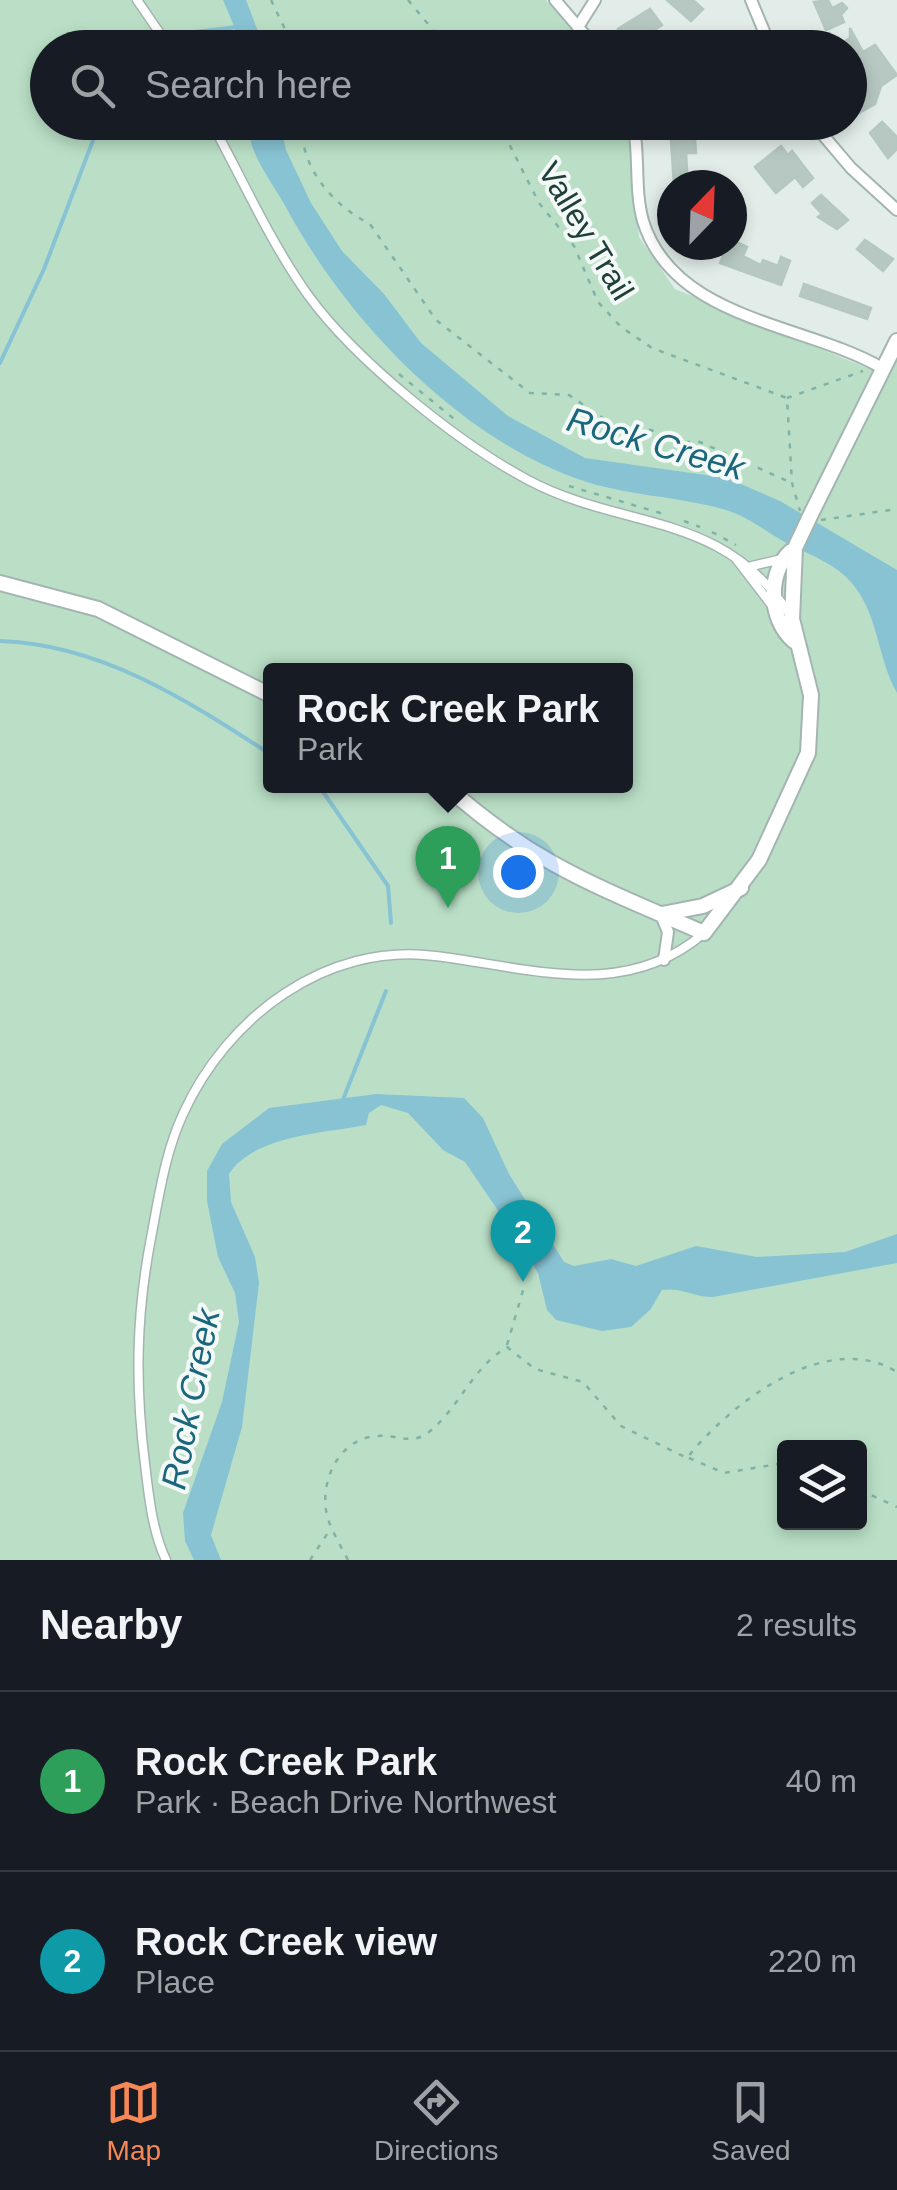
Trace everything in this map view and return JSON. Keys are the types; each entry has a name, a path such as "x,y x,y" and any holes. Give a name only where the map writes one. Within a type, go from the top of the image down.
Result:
{"street":[{"path":"138,0 158,30"},
{"path":"555,0 581,30"},
{"path":"578,27 595,0"},
{"path":"751,0 764,30"},
{"path":"222,140 307,293 339,333 380,371 492,458 530,481 680,530 752,566 774,590 792,619"},
{"path":"635,140 643,220 656,250 677,276 710,298 882,368"},
{"path":"827,140 850,168 897,210"},
{"path":"774,607 774,590 791,553 897,341"},
{"path":"752,566 791,553"},
{"path":"166,1560 148,1488 136,1389 136,1329 165,1165 182,1116 221,1052 252,1018 300,981 348,961 431,955 577,976 611,976 664,960 704,933 741,888 774,833 808,753 811,695 794,641 791,553"},
{"path":"736,560 774,607 786,634 794,641"},
{"path":"758,587 774,590 791,578"},
{"path":"0,584 98,609 263,692"},
{"path":"455,793 537,858 704,933"},
{"path":"661,914 703,906 741,888"},
{"path":"661,914 668,932 664,960"}],"path":[{"path":"271,0 285,30"},
{"path":"408,0 433,30"},
{"path":"305,140 314,178 355,216 370,224 436,320 530,394 569,395 616,427 650,430 677,442 700,442 792,484"},
{"name":"Valley Trail","path":"507,140 539,203 558,222 598,302 621,327 652,348 787,398"},
{"path":"392,369 460,424"},
{"path":"864,370 787,398 792,484 798,511 824,521 869,510 897,510"},
{"path":"565,485 695,524 742,549"},
{"path":"348,1560 325,1507 329,1473 345,1450 372,1436 410,1441 424,1436 443,1419 477,1370 507,1347 524,1287"},
{"path":"507,1347 535,1369 583,1382 620,1426 688,1458 724,1473 777,1465"},
{"path":"688,1458 732,1412 794,1373 851,1360 870,1360 897,1372"},
{"path":"867,1493 897,1508"},
{"path":"310,1560 331,1527"}],"green space":[{"path":"0,0 546,0 572,30 30,30 30,140 629,140 639,237 675,289 867,368 894,363 897,358 897,1560 0,1560"}],"water":[{"path":"223,0 246,0 257,30 236,30"},
{"name":"Rock Creek","path":"250,140 284,140 311,203 342,251 384,294 421,343 508,416 585,458 727,478 780,501 897,570 897,693 867,608 851,582 831,566 726,510 614,489 533,460 449,404 374,333 342,293 313,252"},
{"name":"Rock Creek","path":"376,1094 464,1098 483,1118 509,1174 564,1262 574,1266 611,1259 636,1266 696,1246 757,1257 845,1252 897,1234 897,1263 713,1297 662,1290 650,1310 631,1327 602,1331 556,1320 547,1310 538,1273 465,1162 443,1150 408,1113 381,1105 369,1113 366,1125 273,1143 240,1161 229,1174 231,1202 255,1257 259,1283 242,1427 211,1535 221,1560 194,1560 185,1541 183,1513 222,1402 239,1322 235,1293 218,1257 207,1201 207,1171 222,1144 269,1108"}],"building":[{"path":"667,0 693,0 703,9 691,21"},
{"path":"828,0 832,8 842,3 847,8 841,15 844,22 826,30 814,2"},
{"path":"650,9 662,25 655,30 618,29"},
{"path":"875,45 897,75 881,86 875,104 867,108 867,50"},
{"path":"882,122 897,137 897,149 888,158 870,133"},
{"path":"671,140 695,140 696,153 686,153 687,170 673,170"},
{"path":"781,146 788,155 792,151 813,178 803,187 795,177 776,193 755,167"},
{"path":"821,195 848,220 837,229 818,217 822,214 812,203"},
{"path":"865,240 893,259 883,271 857,249"},
{"path":"781,257 790,261 781,285 720,263 747,258 761,265 763,260 778,266"},
{"path":"804,284 871,308 867,319 800,296"}],"waterway":[{"path":"212,30 237,27"},
{"path":"0,363 44,269 93,140"},
{"path":"0,641 73,652 108,664 175,696 263,750"},
{"path":"324,793 388,886 391,923"},
{"path":"342,1102 386,991"}],"place":[{"name":"Rock Creek Park","path":"448,908"},
{"name":"Rock Creek view","path":"523,1282"}]}
